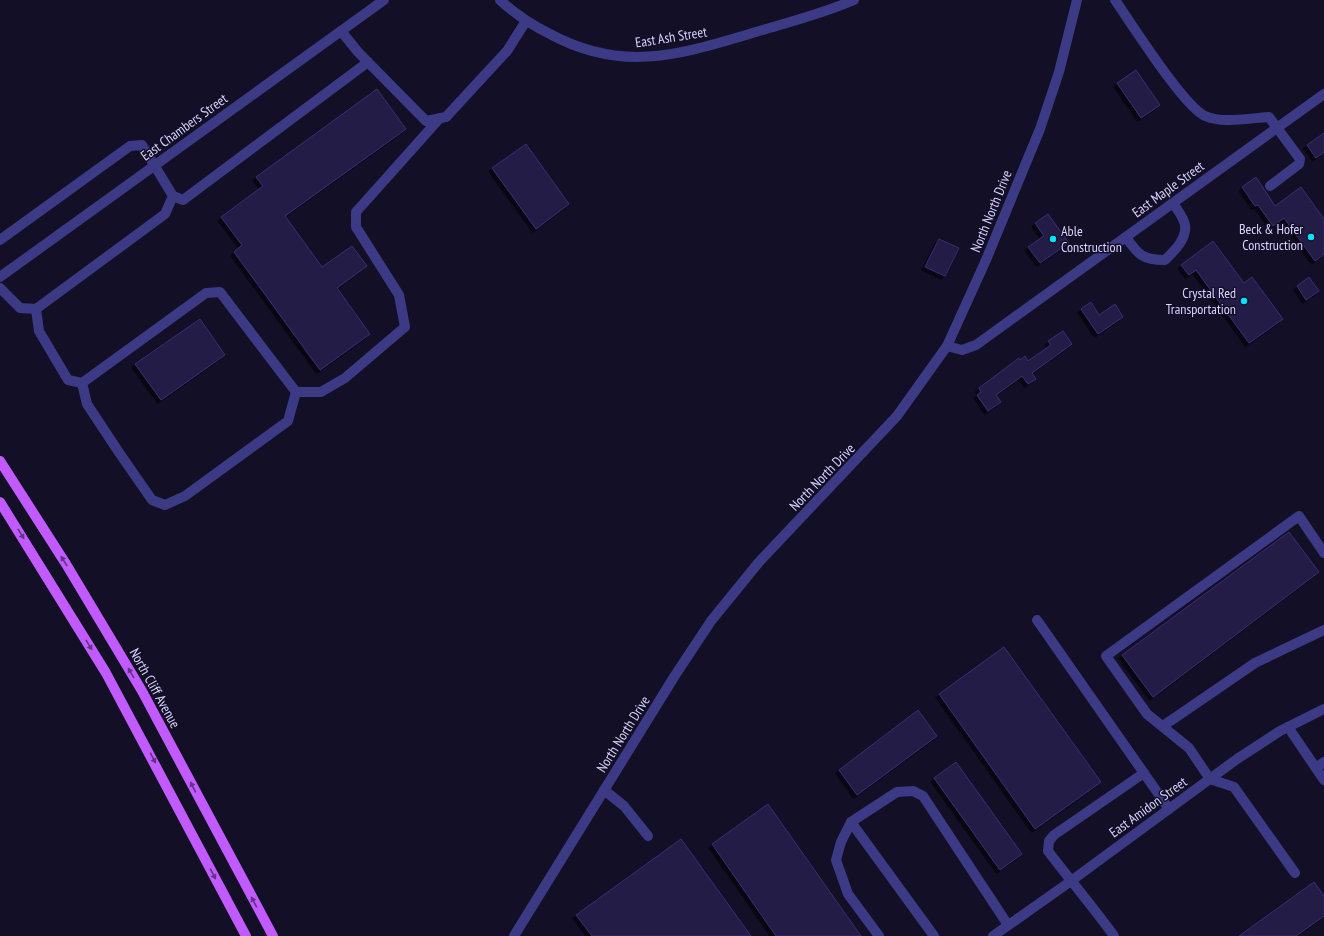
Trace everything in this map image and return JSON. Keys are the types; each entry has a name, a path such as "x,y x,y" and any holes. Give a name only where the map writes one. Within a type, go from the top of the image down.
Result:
{"main road":[{"name":"North Cliff Avenue","path":"0,461 70,570 142,691 273,936"},
{"path":"0,502 106,672 246,936"}],"street":[{"name":"East Chambers Street","path":"0,276 384,0"},
{"name":"East Ash Street","path":"500,0 526,21 556,37 595,53 619,58 642,58 705,47 829,10 854,0"},
{"name":"North North Drive","path":"514,936 682,665 730,596 759,562 897,416 928,375 947,346 986,260 1040,129 1059,72 1077,0"},
{"path":"1114,0 1169,77 1196,111 1206,116 1227,120 1269,117 1300,159 1299,164 1270,186"},
{"path":"341,31 368,62 426,121 446,117 507,51 526,21"},
{"path":"0,240 130,146 142,145 173,196 183,200 368,62"},
{"name":"East Maple Street","path":"947,346 962,350 976,345 1324,94"},
{"path":"296,392 321,392 344,378 405,328 399,295 356,227 356,212 440,118"},
{"path":"0,288 20,308 36,309 165,214 173,196"},
{"path":"1126,237 1136,252 1150,260 1165,260 1176,250 1184,236 1185,225 1173,203"},
{"path":"36,309 39,331 54,359 68,380 82,383 206,293 220,292 296,392"},
{"path":"82,383 87,404 118,451 152,500 166,505 185,496 288,421 296,392"},
{"path":"1295,872 1234,787 1210,779 1189,748 1147,714 1106,656 1298,516 1324,553"},
{"path":"1037,620 1169,809"},
{"path":"1163,726 1255,663 1324,630"},
{"name":"East Amidon Street","path":"993,936 1006,930 1259,744 1288,727 1324,709"},
{"path":"1288,727 1320,765 1324,780"},
{"path":"1114,936 1080,890 1071,882 1048,851 1049,841 1054,835 1144,773"},
{"path":"604,790 628,810 648,836"},
{"path":"879,936 848,894 836,860 841,842 851,822 897,792 913,792 922,796 1006,930"},
{"path":"851,822 934,936"}],"building":[{"path":"1136,70 1160,105 1141,118 1117,83"},
{"path":"377,89 406,129 285,216 322,267 352,246 367,266 337,288 370,334 320,370 234,252 242,245 221,217 263,186 256,177"},
{"path":"1324,133 1324,152 1316,158 1307,145"},
{"path":"526,144 569,204 536,229 492,168"},
{"name":"Beck & Hofer Construction","path":"1256,177 1275,206 1301,187 1324,219 1324,254 1315,261 1284,218 1273,226 1258,205 1255,206 1242,187"},
{"name":"Able Construction","path":"1048,214 1069,243 1040,263 1028,247 1044,236 1035,223"},
{"path":"939,239 959,248 945,276 925,267"},
{"name":"Crystal Red Transportation","path":"1213,241 1244,283 1252,277 1283,319 1249,343 1196,270 1189,275 1181,265"},
{"path":"1309,277 1319,291 1306,300 1297,286"},
{"path":"1091,302 1099,315 1115,304 1123,317 1098,334 1081,309"},
{"path":"200,319 225,355 161,400 135,364"},
{"path":"1063,331 1072,344 1032,373 1036,379 1028,384 1022,376 996,395 1001,402 988,411 977,395 981,392 979,388 1019,358 1020,360 1025,356 1028,361 1051,345 1048,341"},
{"path":"1289,532 1319,572 1153,697 1122,655"},
{"path":"1004,647 1101,782 1035,829 939,694"},
{"path":"918,710 937,736 857,795 839,770"},
{"path":"956,762 1022,854 1000,870 934,778"},
{"path":"768,804 861,936 776,936 712,844"},
{"path":"681,839 751,936 592,936 576,915"},
{"path":"1314,882 1324,896 1324,916 1296,936 1239,936"}],"place":[{"name":"Beck & Hofer Construction","path":"1311,237"},
{"name":"Able Construction","path":"1053,239"},
{"name":"Crystal Red Transportation","path":"1244,301"}]}
